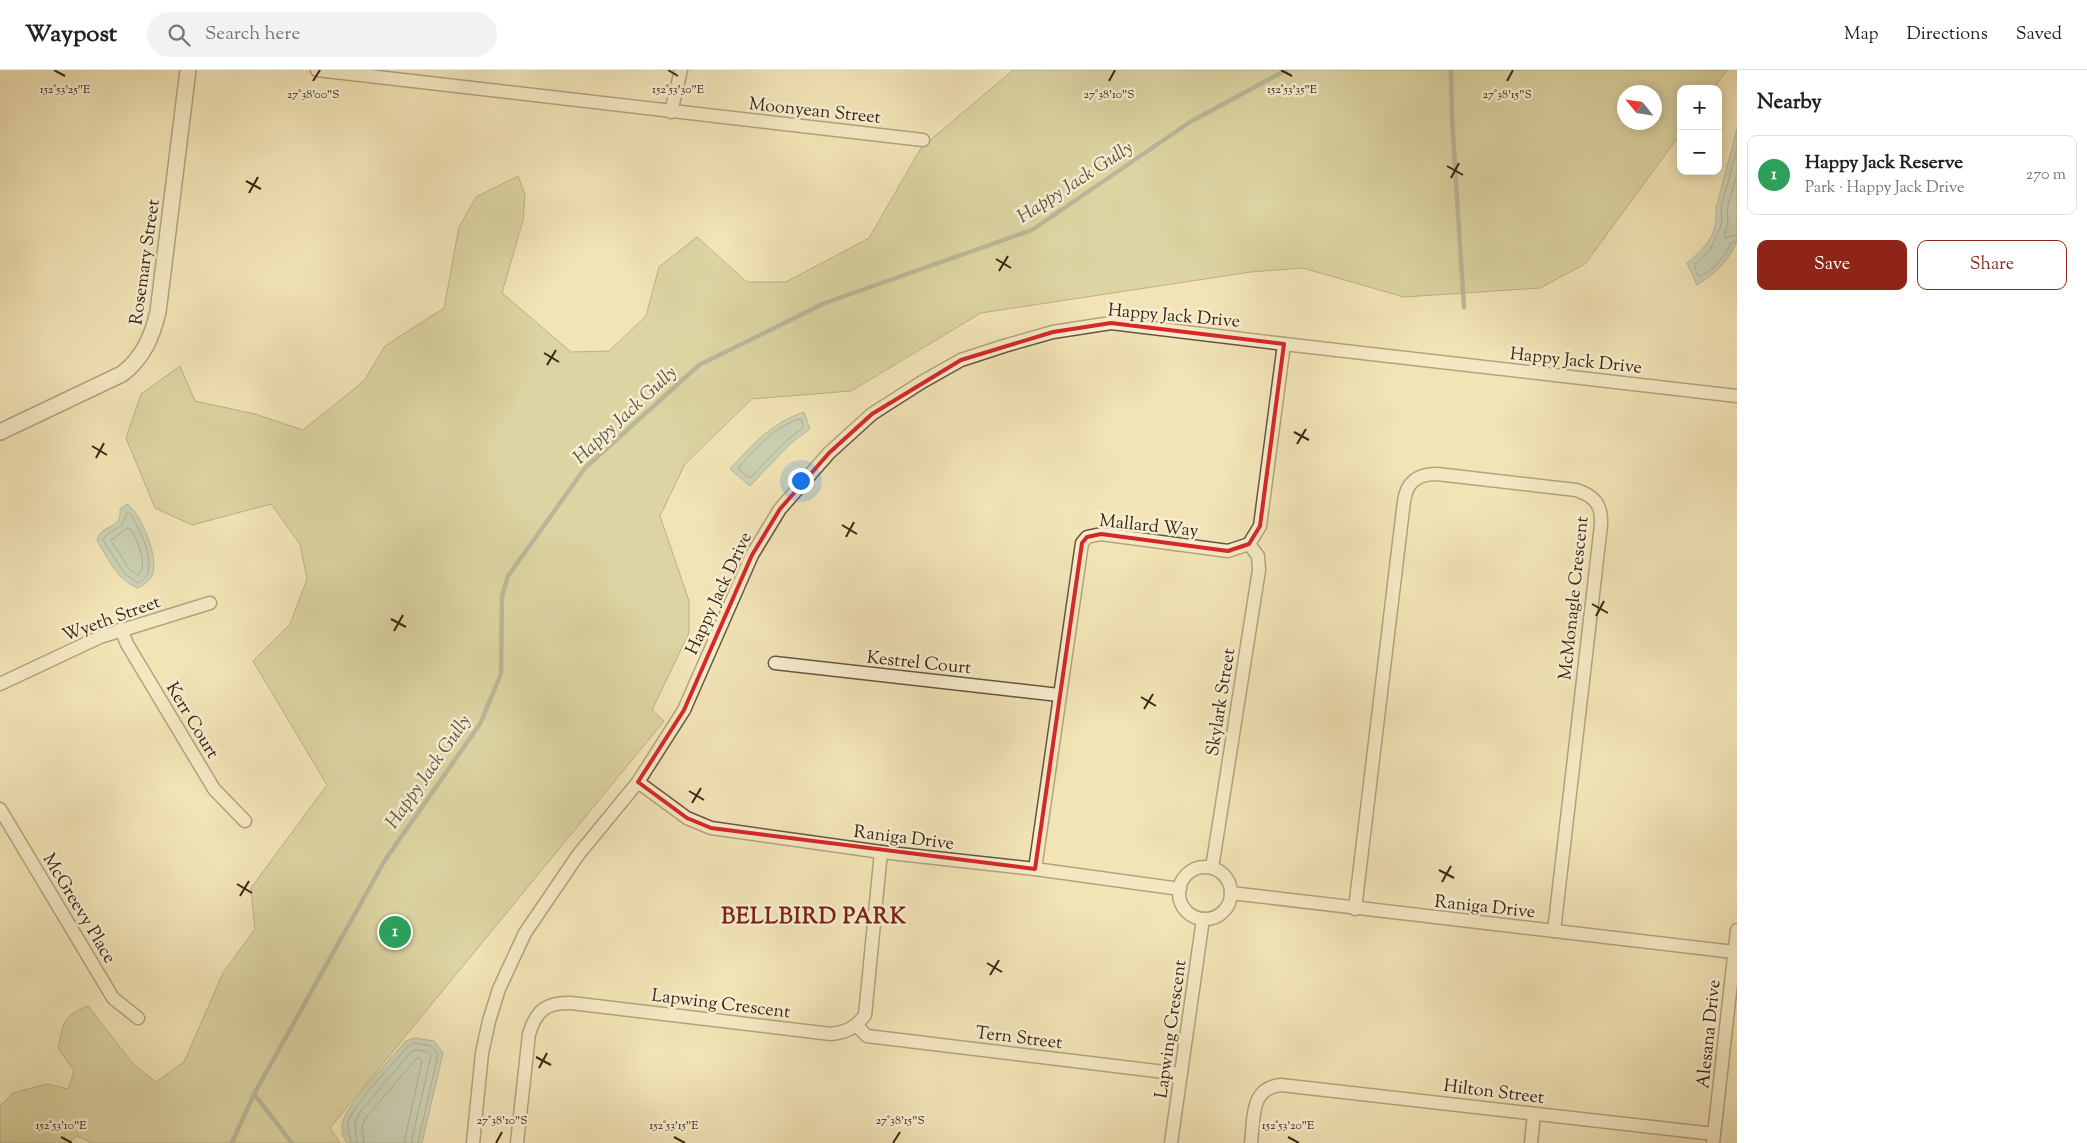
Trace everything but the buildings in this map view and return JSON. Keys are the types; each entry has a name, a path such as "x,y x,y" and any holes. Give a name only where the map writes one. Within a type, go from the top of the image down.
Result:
{"street":[{"name":"Rosemary Street","path":"0,432 122,374 133,366 148,345 153,334 158,312 188,70"},
{"name":"Moonyean Street","path":"317,70 923,140"},
{"path":"670,112 681,70"},
{"name":"Happy Jack Drive","path":"473,1143 482,1053 499,989 525,933 578,855 638,782 684,710 752,555 780,509 829,453 872,414 922,382 961,360 1004,346 1053,332 1111,323 1737,396"},
{"path":"1249,544 1260,526 1284,344"},
{"name":"McMonagle Crescent","path":"1356,909 1404,500 1407,487 1416,478 1425,474 1437,474 1576,490 1594,499 1600,506 1601,525 1554,931"},
{"name":"Mallard Way","path":"1035,869 1079,551 1082,543 1087,537 1101,534 1228,551 1249,544"},
{"name":"Skylark Street","path":"1212,868 1259,570 1258,556 1249,544"},
{"name":"Wyeth Street","path":"0,684 100,636 210,603"},
{"name":"Kerr Court","path":"121,629 127,644 214,789 245,821"},
{"name":"Kestrel Court","path":"775,663 1059,695"},
{"name":"Raniga Drive","path":"638,782 687,818 711,828 881,852 1035,869 1180,889"},
{"name":"McGreevy Place","path":"0,809 113,998 138,1018"},
{"path":"857,1026 865,1014 881,852"},
{"path":"1204,867 1212,868 1226,877 1231,893 1226,909 1219,915 1203,919 1195,917 1182,906 1180,889 1182,880 1195,869 1204,867"},
{"name":"Raniga Drive","path":"1231,893 1734,952"},
{"name":"Lapwing Crescent","path":"1171,1143 1203,919"},
{"name":"Alesana Drive","path":"1713,1139 1737,930"},
{"name":"Lapwing Crescent","path":"517,1143 529,1034 533,1021 548,1006 559,1003 571,1003 831,1034 844,1032 857,1026"},
{"name":"Tern Street","path":"857,1026 867,1036 1181,1074"},
{"name":"Hilton Street","path":"1251,1143 1255,1109 1260,1094 1270,1086 1281,1084 1534,1114 1713,1139"},
{"path":"1531,1143 1534,1114"}],"highlighted area":[{"path":"1111,323 1284,344 1260,526 1249,544 1228,551 1101,534 1087,537 1082,543 1035,869 711,828 687,818 638,782 684,710 752,555 780,509 829,453 872,414 961,360 1053,332"}],"green space":[{"path":"1013,70 1727,70 1716,85 1677,85 1677,138 1585,264 1540,288 1404,297 1303,268 1251,272 981,313 851,391 752,399 685,464 660,516 689,601 689,633 652,710 664,721 330,1128 340,1143 92,1143 77,1136 67,1143 0,1143 0,1106 13,1093 47,1084 68,1089 74,1071 58,1048 63,1026 73,1013 88,1006 134,1065 156,1082 184,1062 223,973 255,929 251,888 327,785 253,661 290,624 307,579 300,544 271,504 192,525 155,508 126,438 141,394 180,366 195,401 255,414 303,430 364,381 385,346 444,308 459,227 476,197 518,176 525,195 523,220 502,293 571,352 609,351 646,316 659,267 697,237 747,282 786,282 869,238 921,148"}],"water":[{"path":"1737,129 1737,241 1730,255 1721,266 1697,285 1687,263 1705,246 1713,233 1716,208"},
{"path":"804,412 810,429 790,444 750,486 730,469 772,428"},
{"path":"127,504 143,526 153,558 154,568 151,577 138,588 131,585 119,574 97,540 103,531 118,521 120,509"},
{"path":"414,1038 434,1041 443,1053 422,1143 347,1143 342,1130 346,1113 381,1068 406,1041"}],"waterway":[{"name":"Happy Jack Gully","path":"232,1143 254,1094 385,860 480,724 501,674 502,596 508,576 585,468 699,365 825,303 1032,230 1190,122 1286,70"},
{"path":"1451,70 1452,118 1464,307"},
{"path":"254,1094 292,1143"}],"place":[{"name":"Happy Jack Reserve","path":"395,932"}],"district":[{"name":"BELLBIRD PARK","path":"814,915"}]}
